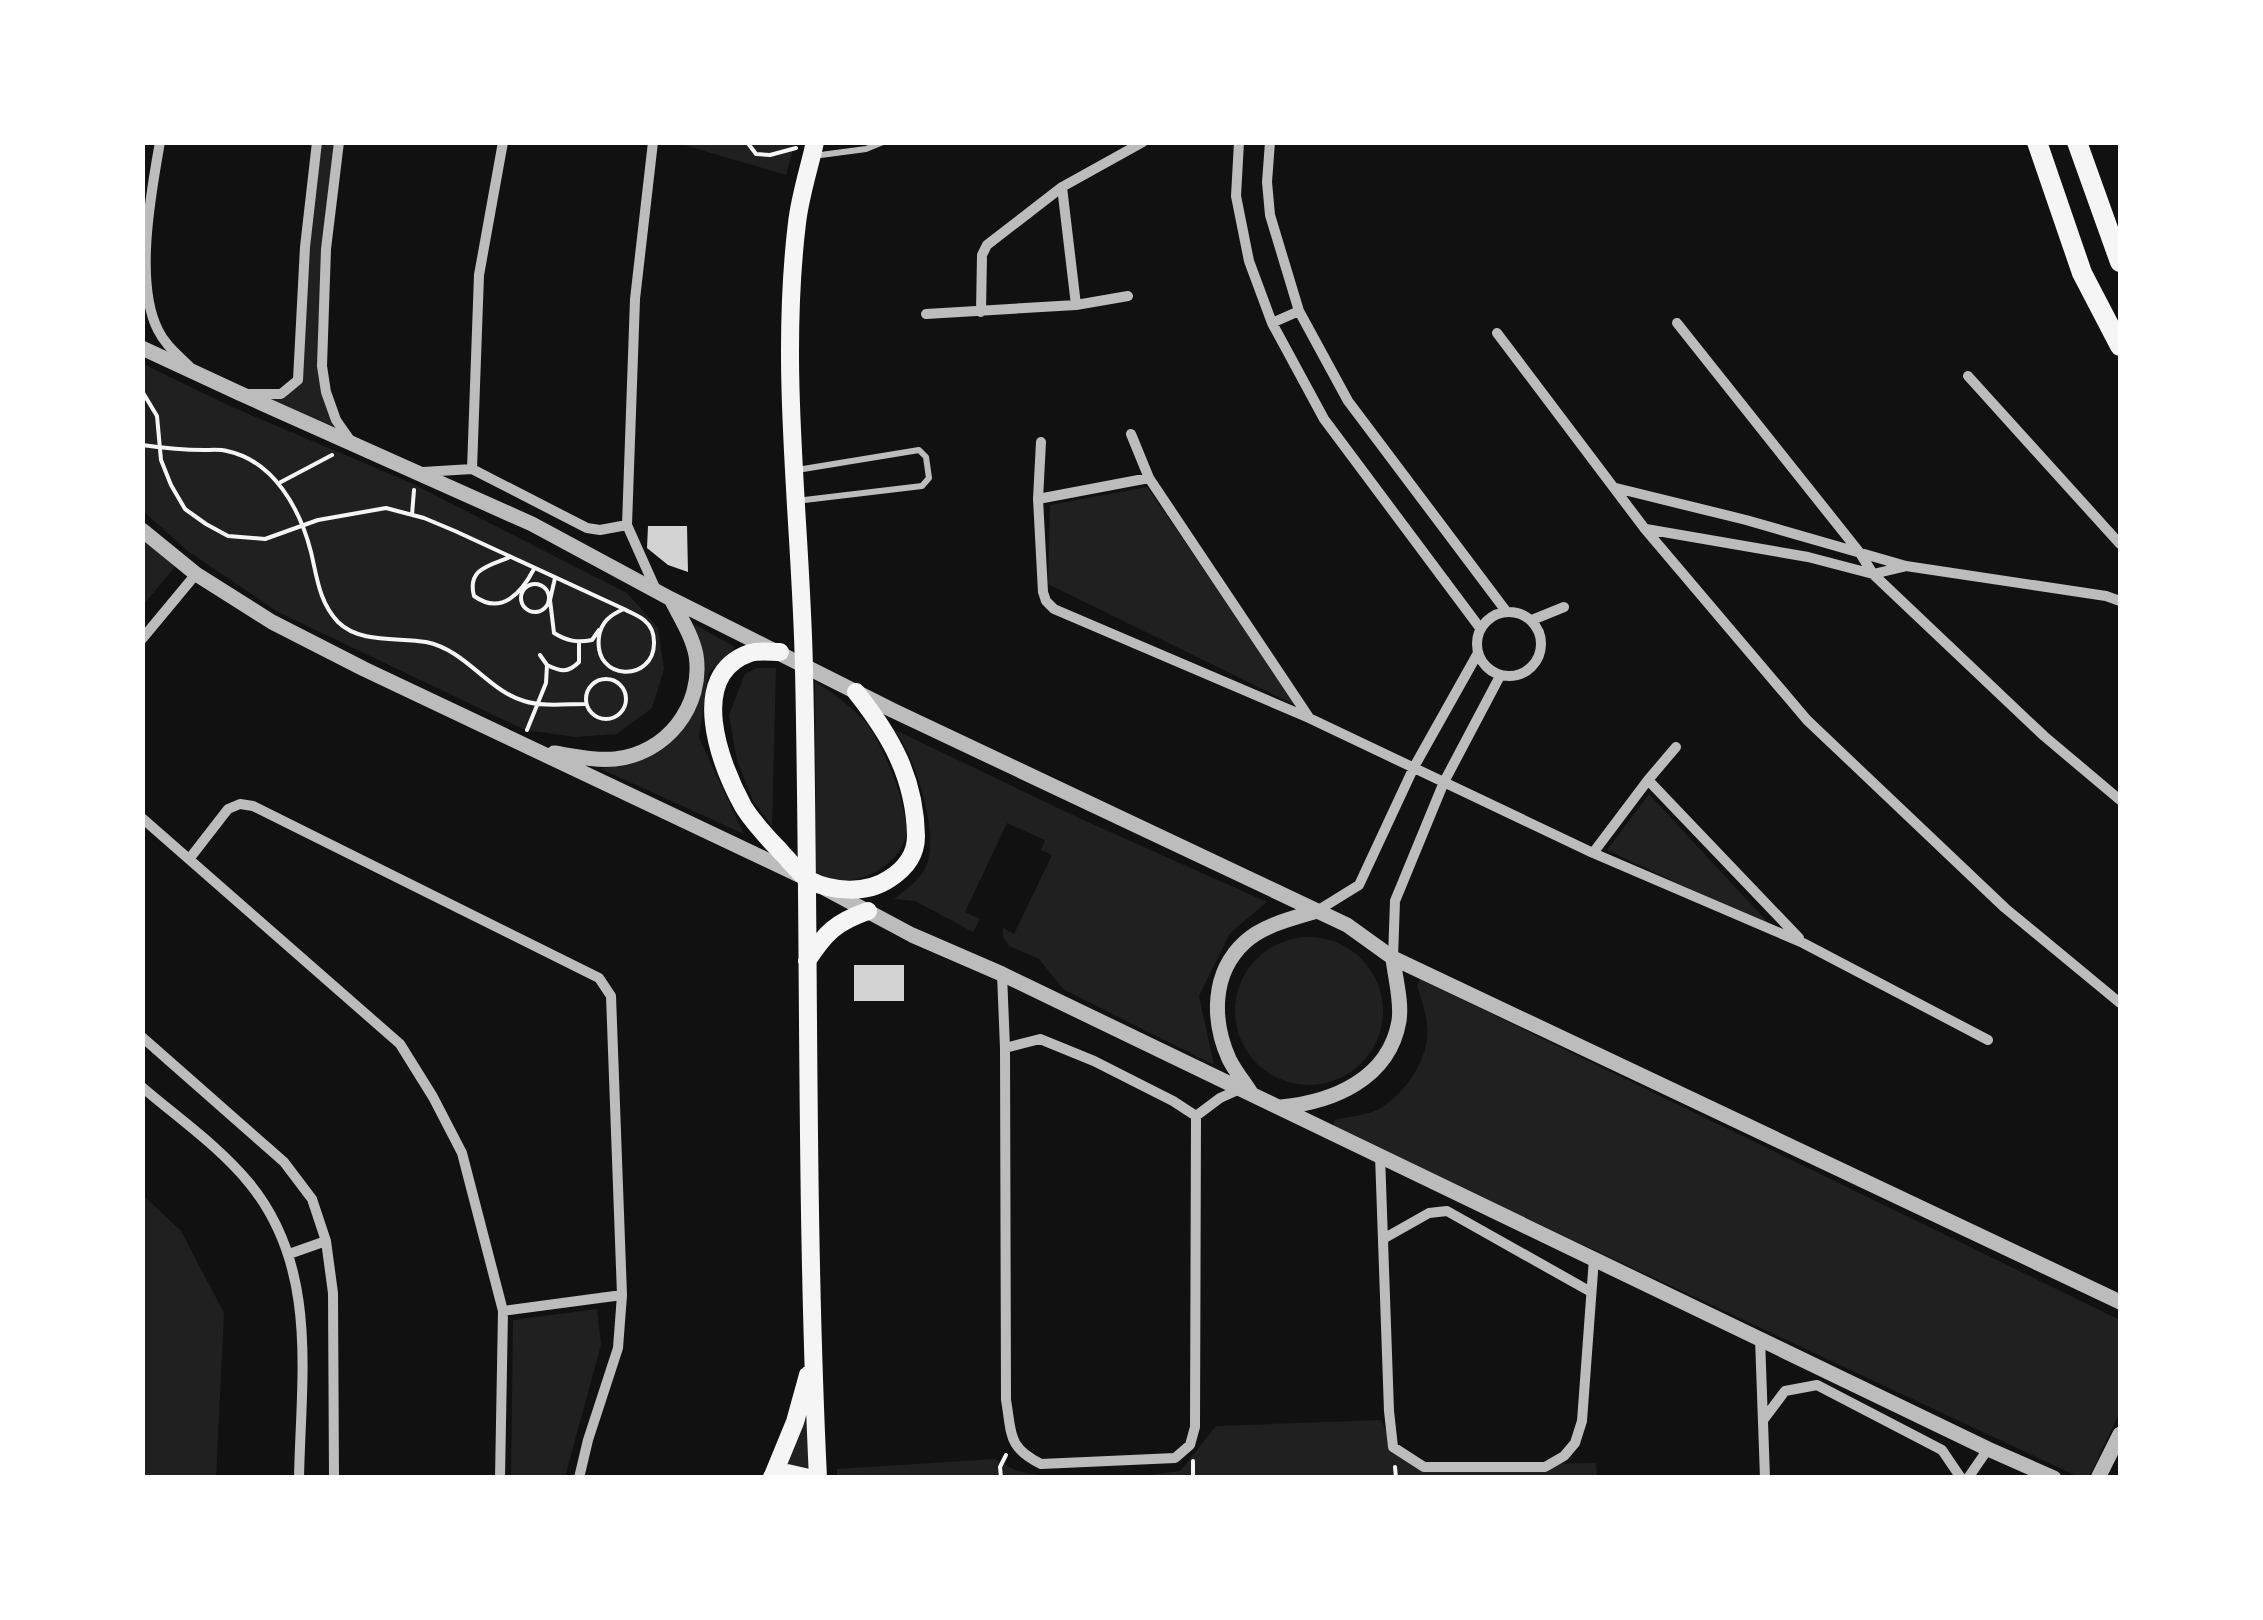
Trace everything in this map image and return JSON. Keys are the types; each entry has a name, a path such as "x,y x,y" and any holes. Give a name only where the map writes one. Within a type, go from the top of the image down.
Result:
{"highway":[{"path":"2036,142 2082,272 2120,346"},
{"path":"2077,142 2120,262"}],"main road":[{"path":"813,150 797,222 790,318 793,470 804,664 812,1360 818,1478"},
{"path":"780,652 754,652 732,662 716,683 712,698 716,737 733,786 764,834 806,879 855,890 884,883 909,862 914,851 915,819 902,766 889,737 856,692"},
{"path":"807,962 832,927 868,911"},
{"path":"772,1477 795,1422 812,1360"},
{"path":"772,1477 787,1473 808,1478"}],"street":[{"path":"160,142 144,253 148,288 158,331 198,373"},
{"path":"238,394 281,394 298,380 305,247 317,142"},
{"path":"339,142 326,248 322,366 336,420 353,444"},
{"path":"472,469 480,275 503,142"},
{"path":"528,747 604,760 646,751 679,723 692,698 697,669 692,641 627,526 635,300 653,142"},
{"path":"980,312 982,255 987,245 1062,187 1143,142"},
{"path":"1270,142 1270,214 1299,311 1348,401 1506,611"},
{"path":"1236,144 1236,196 1249,261 1272,324 1324,419 1480,628"},
{"path":"1062,187 1076,305"},
{"path":"926,314 1076,305 1128,296"},
{"path":"1272,324 1299,311"},
{"path":"1677,323 1873,574 2044,736 2120,800"},
{"path":"1497,332 1645,529 1807,720 2005,908 2120,1003"},
{"path":"142,348 532,524 856,692 1347,925 1393,958 2120,1302"},
{"path":"1968,376 2120,544"},
{"path":"1131,434 1149,478 1309,718"},
{"path":"1041,442 1038,499 1043,592 1054,609 1309,718 1594,854 1803,943 1988,1040"},
{"path":"416,472 472,469 586,528 627,526"},
{"path":"1038,499 1149,478"},
{"path":"1615,488 1746,520 1906,566 2120,601"},
{"path":"1645,529 1808,557 1873,574 1906,566"},
{"path":"142,530 196,574 288,630 364,669 2054,1478"},
{"path":"142,638 196,574"},
{"path":"1532,620 1564,607"},
{"path":"1520,612 1532,620 1542,635 1542,652 1533,668 1518,676 1500,676 1486,668 1476,641 1480,628 1491,616 1520,612"},
{"path":"1247,1093 1218,1029 1217,998 1226,967 1246,941 1317,910 1359,885 1414,767 1478,654"},
{"path":"1276,1107 1310,1104 1344,1091 1372,1073 1392,1046 1400,1017 1393,958 1395,901 1444,782 1500,676"},
{"path":"1594,854 1676,748"},
{"path":"1648,780 1803,943"},
{"path":"190,858 228,809 240,804 253,806 599,978 611,996 622,1295 618,1348 579,1478"},
{"path":"142,818 400,1044 433,1097 462,1153 503,1311 500,1478"},
{"path":"1002,974 1006,1400 1013,1442 1024,1455 1041,1464 1175,1458 1190,1446 1195,1427 1196,1116"},
{"path":"142,1036 284,1162 312,1199 326,1240 333,1293 334,1478"},
{"path":"1005,1048 1040,1039 1094,1061 1196,1116"},
{"path":"142,1086 250,1185 289,1254 303,1340 299,1478"},
{"path":"1196,1116 1220,1098 1247,1093"},
{"path":"1380,1155 1388,1412 1393,1447 1424,1467 1546,1467 1576,1443 1582,1421 1594,1258"},
{"path":"1383,1238 1429,1213 1447,1211 1591,1292"},
{"path":"289,1254 326,1240"},
{"path":"503,1311 622,1295"},
{"path":"1760,1338 1765,1478"},
{"path":"1764,1418 1785,1391 1817,1385 1942,1450 1961,1478"},
{"path":"2098,1478 2120,1434"},
{"path":"1968,1478 1988,1449"}],"lane":[{"path":"813,150 866,149 884,142"},
{"path":"793,470 919,450 926,457 929,478 922,486 795,502"}],"path":[{"path":"747,142 756,154 801,147 813,150"},
{"path":"142,392 157,416 161,460 186,509 228,536 266,539 318,520 386,508 455,531 644,620 653,632 655,646 650,660 638,670 623,672 609,668 600,657 601,626"},
{"path":"278,483 353,444"},
{"path":"142,446 225,450 252,460 278,483 303,527 326,606 341,625 370,638 428,642 451,649 523,701 585,704 596,717 607,720 626,706 625,690 616,681 603,679 590,687 585,704"},
{"path":"412,515 416,472"},
{"path":"510,557 482,568 474,576 474,596 482,602 495,603 508,600 530,584 540,584 548,590 554,633 578,642 592,640 611,614 624,609"},
{"path":"535,568 522,590 520,600 526,609 544,609 555,578"},
{"path":"540,655 559,672 572,670 579,662 578,642"},
{"path":"528,747 548,666"},
{"path":"1001,1478 1000,1466 1013,1442"}],"shaded area":[{"path":"317,143 339,143 326,249 326,392 353,444 239,393 281,394 298,380"},
{"path":"677,143 795,143 786,175"},
{"path":"143,364 232,407 411,483 627,593 658,628 664,669 652,708 617,734 575,737 525,730 278,612 188,551 143,511"},
{"path":"1147,487 1299,707 1048,584 1050,505"},
{"path":"143,534 179,562 143,605"},
{"path":"694,624 735,647 708,674 699,738 744,834 601,769 645,759 686,726 702,665"},
{"path":"757,668 776,668 772,826 753,801 737,760 729,715 745,674"},
{"path":"815,682 846,704 870,729 894,777 904,813 905,840 898,852 879,870 854,880 835,880 816,873"},
{"path":"893,729 1267,902 1230,933 1199,996 1214,1065 1063,989 1039,959 1009,946 1003,928 1014,934 1052,855 1041,850 1045,840 1007,823 965,912 980,919 973,932 915,901 894,899 927,864 930,833 917,774"},
{"path":"1649,794 1773,928 1607,850"},
{"path":"1309,937 1337,943 1361,959 1377,983 1383,1011 1377,1039 1361,1063 1337,1079 1309,1085 1281,1079 1257,1063 1241,1039 1235,1011 1241,983 1257,959 1281,943"},
{"path":"1420,979 2120,1320 2120,1412 2089,1477 2079,1477 1334,1128 1334,1120 1367,1113 1391,1101 1415,1072 1425,1050 1427,1033 1417,986"},
{"path":"142,1194 181,1231 224,1313 216,1477 143,1477"},
{"path":"597,1309 601,1345 565,1477 511,1477 513,1320"},
{"path":"807,1393 809,1469 777,1478"},
{"path":"1381,1420 1391,1440 1419,1466 1596,1463 1597,1477 837,1478 837,1469 995,1459 1017,1471 1040,1475 1135,1477 1180,1471 1216,1426"}],"building":[{"path":"648,526 687,526 688,572 668,565 647,548"},
{"path":"854,965 904,965 904,1001 854,1001"}]}
